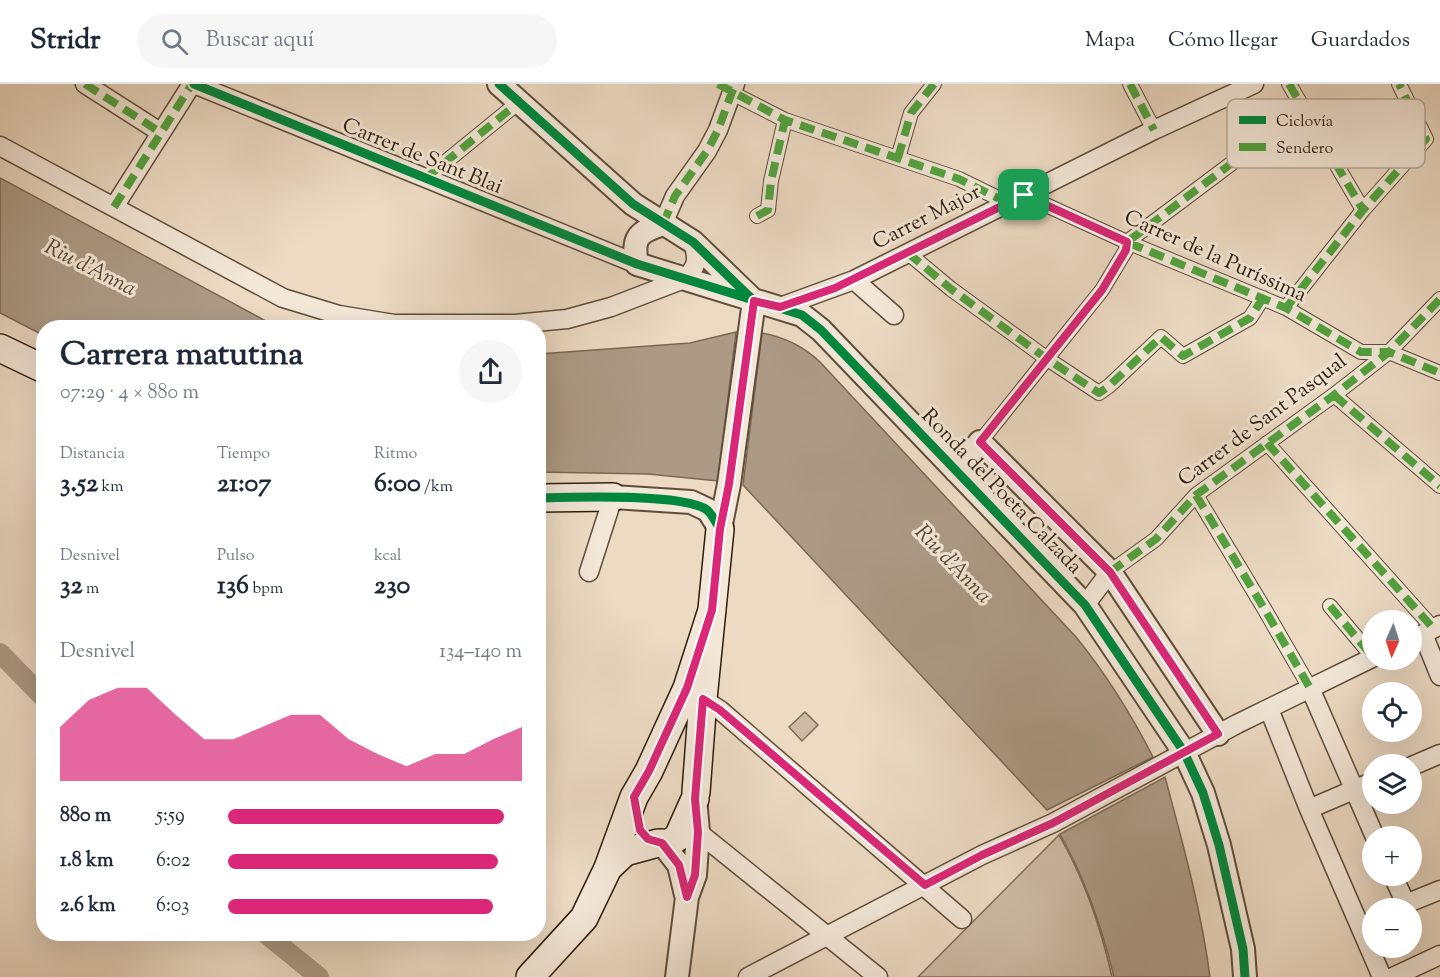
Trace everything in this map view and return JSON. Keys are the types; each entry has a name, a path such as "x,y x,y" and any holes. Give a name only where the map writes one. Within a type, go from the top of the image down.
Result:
{"main road":[{"path":"0,348 36,365"},
{"path":"546,498 613,497"},
{"path":"634,797 640,830 648,839 668,844 678,837 696,795 695,693 712,610 720,529"},
{"path":"530,977 584,918 608,868 634,797 695,693"},
{"path":"649,771 662,767 677,767 688,775 696,795"},
{"path":"608,868 625,852 660,843"}],"street":[{"path":"85,84 160,132"},
{"name":"Carrer de Sant Blai","path":"114,207 160,132 193,84 638,264"},
{"path":"499,84 633,204 693,242 754,301 729,484 720,529"},
{"path":"898,158 911,113 934,84"},
{"path":"1130,84 1154,130"},
{"name":"Carrer Major","path":"780,307 854,280 1154,130 1254,84"},
{"path":"1289,84 1298,99"},
{"path":"1399,84 1406,99"},
{"path":"684,279 638,264 634,250 637,237 645,230 663,224 675,196 707,151 718,130 728,87"},
{"name":"Carrer de la Puríssima","path":"728,87 785,120 1016,199 1263,298 1286,308 1361,352 1389,352"},
{"path":"426,178 519,102"},
{"path":"757,216 768,210 771,181 785,120"},
{"path":"0,146 283,298 339,315 370,320"},
{"path":"980,442 1102,290 1126,250 1127,242 1227,167"},
{"path":"1338,168 1363,210"},
{"path":"1286,308 1363,210 1401,168"},
{"path":"546,321 567,319 611,307 684,279 693,271 697,257 693,242"},
{"path":"908,253 951,289 1046,358 1099,393 1161,337 1183,356 1250,318 1263,298"},
{"name":"Ronda del Poeta Calzada","path":"684,279 802,315 821,330 1085,605 1184,752 1203,793 1219,845 1243,949 1245,977"},
{"path":"854,280 894,315"},
{"name":"Carrer de Sant Pasqual","path":"1110,572 1156,539 1196,495 1334,395 1389,352 1440,299"},
{"path":"1389,352 1440,373"},
{"path":"1334,395 1440,486"},
{"name":"Ronda del Poeta Calzada","path":"956,471 980,442 1110,572 1218,734"},
{"path":"1267,443 1427,632 1440,676"},
{"path":"1196,495 1310,688 1370,826"},
{"path":"589,572 613,497 691,502 708,510 720,529"},
{"name":"Ronda del Poeta Calzada","path":"1085,605 1110,572"},
{"path":"1330,606 1362,645"},
{"path":"748,977 982,855 1053,823 1218,734 1362,662"},
{"path":"695,693 720,710 962,919"},
{"path":"1269,709 1309,809 1362,912"},
{"path":"1422,762 1440,754"},
{"path":"1309,809 1362,786"},
{"path":"677,977 687,897 695,875 698,832 696,795"},
{"path":"698,832 878,977"},
{"path":"660,843 679,865 687,897"},
{"path":"1420,898 1440,890"},
{"path":"1393,977 1440,955"},
{"path":"1377,958 1382,977"}],"shaded area":[{"path":"805,712 818,725 802,741 789,727"},
{"path":"1059,835 1091,904 1112,977 918,977"}],"water":[{"name":"Riu d'Anna","path":"0,178 264,320 36,320 36,331 0,313"},
{"path":"736,332 718,481 648,474 546,472 546,353 690,343"},
{"name":"Riu d'Anna","path":"762,333 793,343 820,362 1076,637 1118,695 1153,757 1047,810 743,485"},
{"path":"1165,777 1197,902 1210,977 1114,977 1092,904 1060,834"}],"waterway":[{"path":"0,653 36,690"},
{"path":"275,941 319,977"}],"marked path":[{"path":"85,84 160,132"},
{"path":"114,207 192,84"},
{"path":"718,84 785,120 959,179 1008,203"},
{"path":"663,224 675,196 707,151 718,130 735,84"},
{"path":"898,158 911,113 934,84"},
{"path":"1130,84 1154,130"},
{"path":"1289,84 1298,99"},
{"path":"1399,84 1406,99"},
{"path":"426,178 519,102"},
{"path":"757,216 768,210 771,181 785,120"},
{"path":"980,442 1102,290 1126,250 1127,242 1227,167"},
{"path":"1338,168 1363,210"},
{"path":"1286,308 1363,210 1400,168"},
{"path":"1024,195 1127,242 1286,308 1361,352 1389,352 1440,373"},
{"path":"908,253 951,289 1046,358 1099,393 1161,337 1183,356 1250,318 1263,298"},
{"path":"1110,572 1156,539 1196,495 1334,395 1389,352 1440,299"},
{"path":"1334,395 1440,486"},
{"path":"1267,443 1433,628"},
{"path":"1196,495 1310,688"},
{"path":"1330,606 1362,644"}],"cycle path":[{"path":"194,84 637,264 802,315 821,330 1085,605 1184,752 1203,793 1219,845 1243,949 1245,977"},
{"path":"499,84 633,204 693,242 752,299"},
{"path":"720,529 729,484 754,301"},
{"path":"546,498 626,497 675,501 707,510 720,529"}],"route":[{"path":"1024,195 1127,242 1126,250 1102,290 980,442 1110,572 1218,734 1053,823 982,855 925,885 720,710 703,699 695,799 698,832 695,875 687,897 679,865 662,843 648,839 640,830 634,797 649,771 687,688 712,610 720,529 729,484 754,301 780,307 835,288 1024,195"}]}
